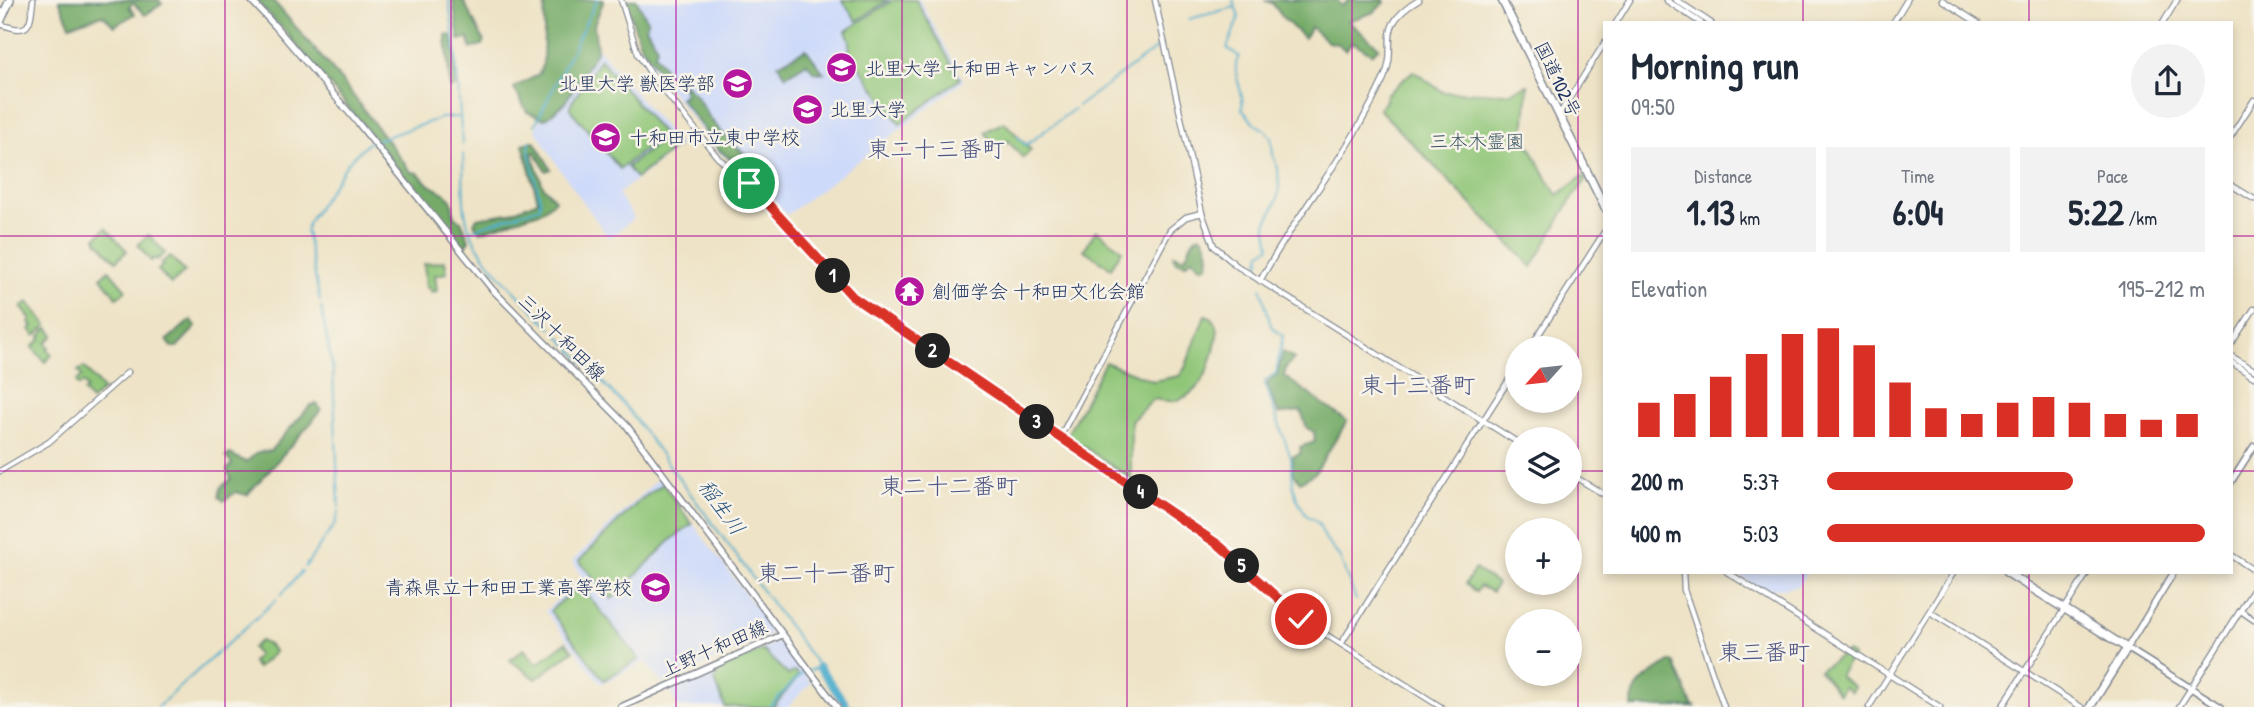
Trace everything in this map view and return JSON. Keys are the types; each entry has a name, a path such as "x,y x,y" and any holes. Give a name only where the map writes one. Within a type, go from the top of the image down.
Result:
{"highway":[{"path":"0,23 10,0"},
{"name":"国道102号","path":"1502,0 1603,204"},
{"path":"2009,574 2127,648 2090,707"}],"main road":[{"name":"三沢十和田線","path":"251,0 358,123 492,289 627,426 837,707"},
{"path":"2233,479 2254,446"},
{"path":"2174,574 2127,648 2221,707"},
{"name":"上野十和田線","path":"621,707 782,635"}],"street":[{"path":"0,23 19,29 27,26 32,18 33,0"},
{"path":"621,0 638,54 651,74 718,158 756,188 847,292 1219,545 1301,619 1441,707"},
{"path":"1155,0 1202,213 1209,236 1217,250 1237,266 1505,434"},
{"path":"1261,281 1275,254 1370,108 1386,72 1388,36 1393,23 1404,10 1419,0"},
{"path":"1617,21 1630,0"},
{"path":"1666,0 1698,21"},
{"path":"1676,0 1709,21"},
{"path":"1894,21 1907,0"},
{"path":"1942,0 1975,21"},
{"path":"2164,21 2177,0"},
{"path":"1558,115 1603,45"},
{"path":"2233,133 2254,100"},
{"path":"2233,185 2254,199"},
{"path":"1060,437 1170,230 1186,217 1202,213"},
{"path":"1538,336 1603,234"},
{"path":"2233,341 2254,309"},
{"path":"2233,357 2254,370"},
{"path":"2233,363 2254,377"},
{"path":"0,471 49,442 128,372"},
{"path":"1341,644 1505,387"},
{"path":"1582,481 1603,494"},
{"path":"2233,556 2254,570"},
{"path":"1683,574 1684,590 1724,707"},
{"path":"1730,574 1940,707"},
{"path":"1869,707 1953,574"},
{"path":"2002,707 2087,574"},
{"path":"2179,707 2254,589"},
{"path":"2241,611 2254,620"},
{"path":"1930,612 2081,707"}],"shaded area":[{"name":"北里大学","path":"627,0 920,0 964,81 787,215 751,176 718,152 650,64 641,49"},
{"name":"十和田市立東中学校","path":"589,44 596,46 680,146 618,194 634,218 609,238 535,129"},
{"name":"青森県立十和田工業高等学校","path":"659,478 771,628 769,636 663,684 645,662 601,684 545,611 582,577 572,561"},
{"path":"1736,574 1806,574 1798,586 1765,592"},
{"path":"775,643 783,645 811,683 788,707 678,707 669,688"}],"green space":[{"path":"59,0 159,0 162,4 145,15 133,3 129,7 135,14 114,26 103,15 70,25"},
{"path":"255,0 272,0 276,4 342,81 411,172 418,173 427,183 447,195 452,202 454,217 461,221 469,240 464,248 285,31"},
{"path":"453,0 463,0 484,41 482,45 471,49 468,38 459,40"},
{"path":"545,0 604,0 594,25 597,50 564,104 545,119 527,112 514,88 539,74 543,63"},
{"path":"626,0 637,0 648,22 646,27 657,47 655,54 669,76 664,79 640,44"},
{"path":"842,0 888,0 857,21"},
{"path":"893,0 916,0 960,79 900,124 849,52 850,40 846,31"},
{"path":"1264,0 1337,0 1341,6 1349,0 1384,0 1374,12 1348,21 1379,47 1372,54 1353,42 1345,50 1338,44 1328,42 1311,27 1304,38 1272,3"},
{"path":"446,35 453,36 456,86 450,89"},
{"path":"806,49 824,73 814,72 807,63 786,76 778,64"},
{"path":"600,59 663,134 620,169 570,109"},
{"name":"三本木霊園","path":"1413,71 1443,92 1508,93 1528,85 1524,135 1548,180 1558,195 1583,176 1586,180 1569,203 1532,267 1379,109 1386,101 1386,95"},
{"path":"682,84 696,96 722,133 756,164 767,181 770,192 752,173 719,150 680,98 685,94"},
{"path":"1004,122 1031,150 1023,158 1008,141 995,148 985,132"},
{"path":"667,136 676,147 636,178 627,167"},
{"path":"534,141 551,169 546,171 535,152 532,153 543,186 555,200 542,211 480,232 474,223 477,218 509,213 538,201 523,144"},
{"path":"106,228 127,251 116,261 96,237"},
{"path":"1096,230 1122,250 1111,268 1084,250"},
{"path":"149,235 165,253 157,260 155,258 151,261 138,245"},
{"path":"1200,235 1208,248 1208,264 1201,267 1192,258 1186,264 1176,261 1174,254 1184,258"},
{"path":"170,256 185,272 171,284 158,270 163,265 161,263"},
{"path":"445,261 447,273 435,275 437,291 431,292 430,288 426,288 424,264"},
{"path":"109,270 126,290 117,298 101,277"},
{"path":"28,302 47,325 35,336 30,329 33,326 29,322 31,319 21,307"},
{"path":"1205,315 1211,317 1218,329 1207,372 1195,390 1186,396 1175,401 1153,399 1131,421 1131,479 1067,435 1105,362 1153,381 1179,376 1185,368"},
{"path":"191,320 196,327 177,347 172,347 167,340"},
{"path":"48,328 54,335 46,343 52,355 45,362 32,347"},
{"path":"1283,352 1294,359 1286,367 1284,376 1347,421 1315,473 1300,482 1293,473 1292,457 1301,453 1300,447 1315,442 1314,432 1307,428 1301,411 1279,414 1267,385 1269,380 1277,375"},
{"path":"84,367 103,390 91,401 84,392 87,388 83,383 79,386 76,382 82,376 78,371"},
{"path":"317,404 321,409 312,422 247,495 236,492 224,501 219,497 221,487 231,479 227,470 232,464 226,457 230,454 246,462 258,452 270,451 311,405"},
{"path":"663,484 692,524 671,540 612,599 579,561 640,500"},
{"path":"1475,569 1497,584 1492,592 1480,586 1476,592 1465,584"},
{"path":"580,585 639,659 604,680 550,611"},
{"path":"260,641 275,652 257,668 252,662 258,655 252,648"},
{"path":"566,642 573,651 536,679 510,660 524,649 537,664"},
{"path":"763,650 788,675 795,671 799,676 773,707 725,707 715,681 718,669"},
{"path":"1847,652 1852,656 1839,676 1854,687 1851,692 1844,687 1839,694 1819,670"},
{"path":"1670,662 1674,662 1692,705 1696,707 1632,707 1639,685"}],"waterway":[{"name":"稲生川","path":"449,0 456,54 462,145"},
{"path":"535,125 597,0"},
{"path":"1233,0 1239,17 1227,48 1239,56 1236,69 1242,109 1271,138 1278,168 1277,200 1266,224 1270,247 1261,252 1258,270"},
{"path":"1189,19 1235,7"},
{"path":"1078,106 1161,45"},
{"path":"1018,137 1026,145 1074,109"},
{"path":"320,301 306,230 309,221 349,161 368,143 441,118 460,117"},
{"path":"471,230 540,207 529,151 530,140"},
{"name":"稲生川","path":"463,154 465,213 476,244 495,270 551,328"},
{"path":"1261,288 1271,326 1283,336 1276,373 1265,381 1265,384 1291,458 1297,499 1306,515 1318,523 1327,542 1339,556 1356,600"},
{"path":"321,307 333,371"},
{"name":"稲生川","path":"559,336 626,407 819,667 802,673 769,707"},
{"path":"333,373 339,507"},
{"path":"305,567 335,524 339,511"},
{"path":"281,595 302,571"},
{"path":"164,701 277,599"},
{"name":"稲生川","path":"819,667 848,707"},
{"path":"157,707 162,703"}],"place":[{"name":"北里大学 十和田キャンパス","path":"842,68"},
{"name":"北里大学 獣医学部","path":"738,83"},
{"name":"北里大学","path":"807,109"},
{"name":"十和田市立東中学校","path":"606,137"},
{"name":"創価学会 十和田文化会館","path":"909,291"},
{"name":"青森県立十和田工業高等学校","path":"655,587"}],"district":[{"name":"東二十三番町","path":"936,148"},
{"name":"東十三番町","path":"1418,384"},
{"name":"東二十二番町","path":"949,485"},
{"name":"東二十一番町","path":"826,572"},
{"name":"東三番町","path":"1764,651"}],"route":[{"path":"749,183 785,220 841,286 864,306 1219,545 1301,619"}]}
